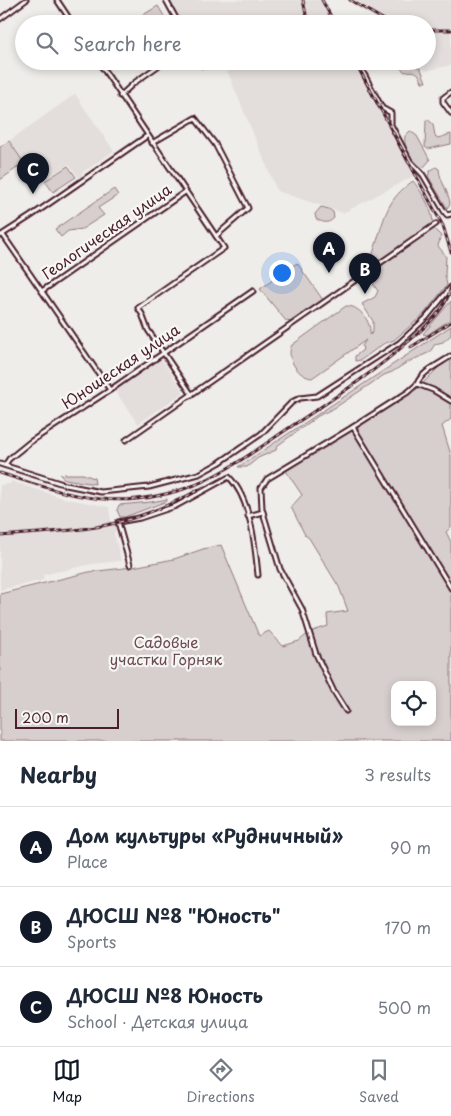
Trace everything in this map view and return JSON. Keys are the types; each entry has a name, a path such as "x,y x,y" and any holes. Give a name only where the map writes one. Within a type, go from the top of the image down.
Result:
{"street":[{"path":"0,19 26,0"},
{"path":"57,0 67,15"},
{"path":"166,0 175,15"},
{"path":"104,70 224,248 138,308 148,330 192,395"},
{"path":"120,96 153,70"},
{"path":"362,70 382,108 391,113 391,125 410,161 423,175 447,215 451,214"},
{"path":"451,92 443,98 442,102 451,113"},
{"path":"152,143 195,118 215,144 248,208 216,236"},
{"path":"110,390 1,235 147,136"},
{"name":"Геологическая улица","path":"42,291 186,192"},
{"path":"126,440 436,224"},
{"name":"Юношеская улица","path":"2,464 66,484 102,492 149,487 199,474 262,434 292,402 300,398 317,396 399,344 426,318 451,287"},
{"name":"Юношеская улица","path":"2,464 30,442 110,390 253,291"},
{"path":"346,711 334,692 316,654 302,610 280,569 263,512 261,488 265,482 408,392 426,373 451,356"},
{"path":"417,384 433,390 451,401"},
{"path":"353,427 451,588"},
{"path":"130,565 118,522 140,518 176,506 229,477 234,481 240,493 254,534 258,575"},
{"path":"248,516 263,512"}],"shaded area":[{"path":"168,0 321,0 328,15 176,15"},
{"path":"347,0 451,0 451,65 436,69 436,15 370,15"},
{"path":"226,70 358,70 414,176 343,213 277,191"},
{"path":"75,94 114,151 82,173 82,176 79,178 69,164 42,181 19,167 24,163 9,141"},
{"path":"161,359 184,392 138,424 115,391"},
{"path":"11,481 63,498 109,507 111,521 114,521 117,530 114,532 121,561 92,564 43,575 44,580 0,590 0,485 10,484"}],"green space":[{"path":"158,6 163,15 143,15"},
{"path":"403,70 421,70 426,82 422,82 416,72 405,72"},
{"path":"427,119 433,124 435,136 438,138 451,134 451,144 428,149 425,147"},
{"path":"410,131 417,136 430,160 423,168 415,162 405,145 405,136"},
{"path":"9,141 24,163 0,180 0,147"},
{"path":"68,166 76,177 53,192 45,181"},
{"path":"436,167 439,169 449,200 450,204 447,208 428,176 430,171"},
{"path":"413,181 430,209 433,228 441,236 438,246 446,256 445,275 447,285 424,314 394,340 383,344 361,360 355,361 355,356 363,350 362,346 366,340 312,378 307,377 294,366 290,355 292,345 346,306 351,306 360,311 367,320 370,335 373,332 373,321 362,304 375,297 378,291 367,275 369,267 382,225 392,201"},
{"path":"114,189 118,195 98,208 104,215 82,229 68,231 61,237 55,229"},
{"path":"321,207 333,212 334,218 326,222 316,219 315,214"},
{"path":"297,263 323,300 292,322 286,321 260,289"},
{"path":"451,301 451,319 427,335 423,334"},
{"path":"451,326 451,335 443,342 435,344 430,352 384,375 336,407 318,416 277,446 276,450 258,458 247,467 238,467"},
{"name":"Садовые участки Горняк","path":"451,355 451,419 442,426 451,455 451,527 446,532 451,542 451,741 0,741 0,594 89,572 133,567 174,559 221,545 259,636 269,631 283,646 299,641 310,632 328,626 327,614 348,611 339,587 309,538 305,535 291,507 302,495 286,471 408,392 417,389"},
{"path":"83,474 94,478 95,484 65,479 60,475"},
{"path":"167,499 167,501 125,517 120,517 117,510 119,505"}],"railway":[{"path":"303,0 306,15"},
{"path":"322,0 330,15"},
{"path":"350,0 376,15"},
{"path":"436,30 451,30"},
{"path":"360,70 443,226 451,252"},
{"path":"0,473 67,493 102,499 119,500 159,496 195,485 251,453 348,389 379,366 436,316 446,301 451,285"},
{"path":"411,347 451,322"},
{"path":"0,536 72,530 124,521 152,512 204,487"}],"place":[{"name":"ДЮСШ №8 Юность","path":"33,194"},
{"name":"Дом культуры «Рудничный»","path":"329,273"},
{"name":"ДЮСШ №8 \"Юность\"","path":"365,294"}]}
